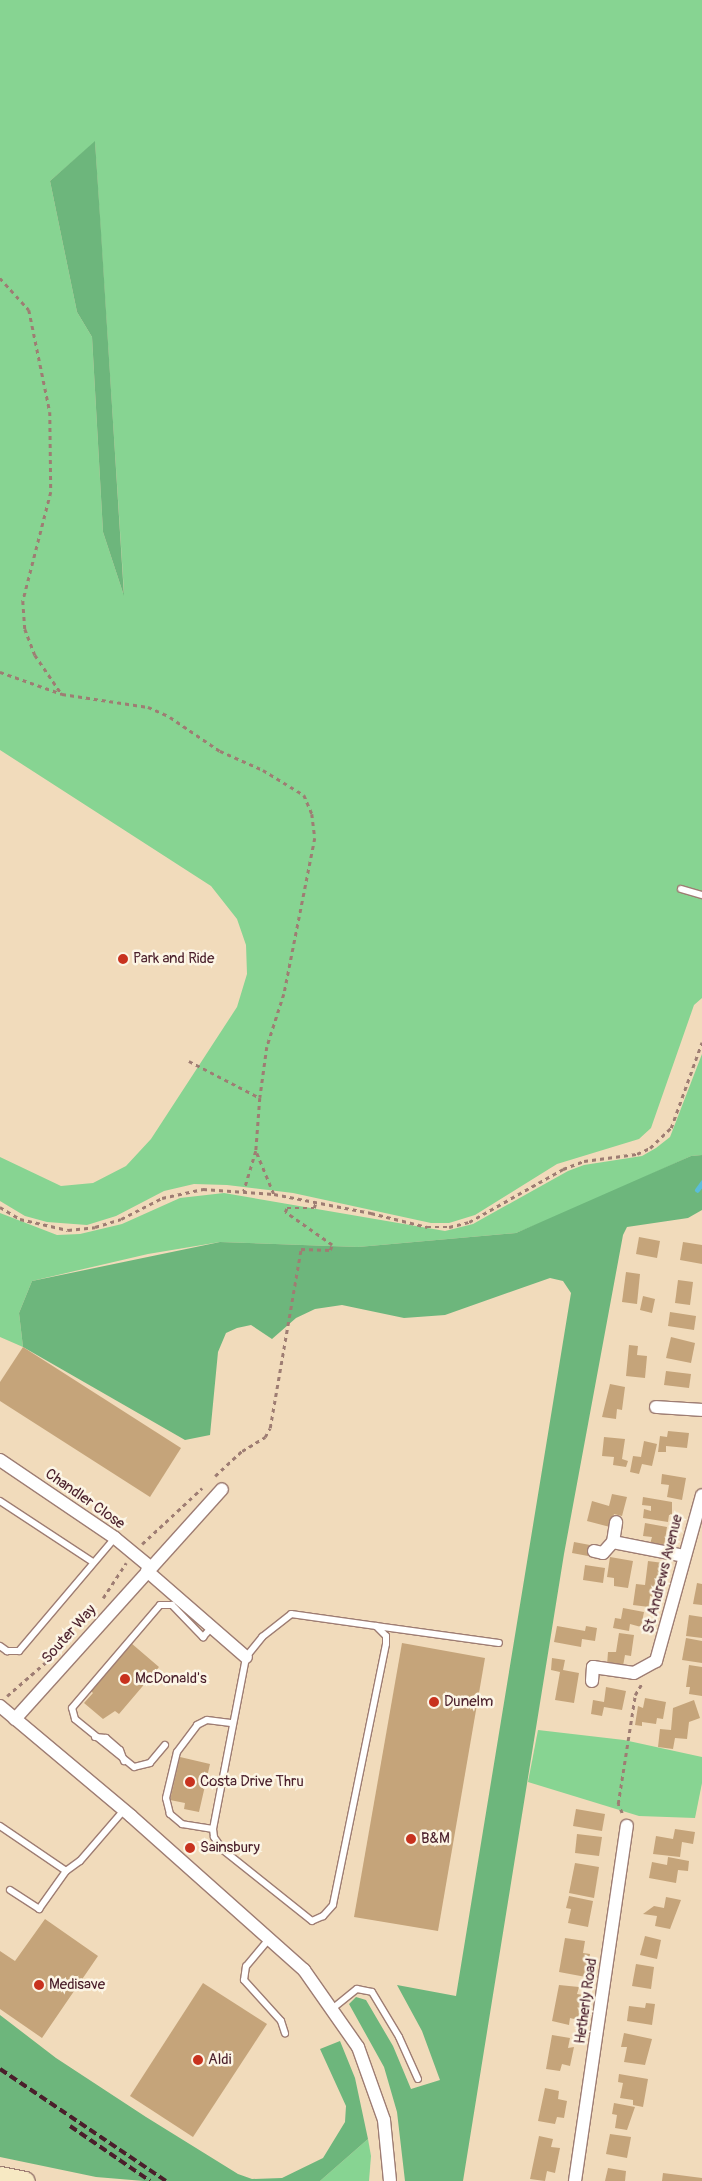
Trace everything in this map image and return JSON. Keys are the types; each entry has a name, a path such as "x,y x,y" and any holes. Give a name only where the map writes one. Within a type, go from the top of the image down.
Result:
{"main road":[{"path":"0,2176 26,2181"}],"street":[{"path":"656,1407 702,1410"},
{"name":"Chandler Close","path":"0,1460 115,1538 149,1569"},
{"name":"Souter Way","path":"15,1719 222,1489"},
{"name":"St Andrews Avenue","path":"656,1661 702,1495"},
{"path":"594,1551 603,1553 613,1542 616,1522"},
{"path":"613,1542 684,1556"},
{"path":"149,1569 246,1657"},
{"path":"592,1681 593,1667 634,1673 656,1661"},
{"path":"0,1706 124,1810 304,1970 358,2047 384,2120 390,2181"},
{"name":"Hetherly Road","path":"576,2181 627,1826"}],"lane":[{"path":"681,889 702,894"},
{"path":"0,1501 93,1562"},
{"path":"0,1646 7,1651 19,1650 115,1538"},
{"path":"165,1746 145,1765 134,1767 125,1762 73,1716 73,1705 160,1605 172,1605 203,1637 212,1627"},
{"path":"376,1626 386,1636 386,1644 333,1905 318,1920 305,1917 223,1850 213,1829 246,1657 262,1637 291,1614 499,1643"},
{"path":"213,1829 182,1824 170,1814 166,1798 176,1752 197,1725 207,1720 233,1723"},
{"path":"10,1890 39,1909 66,1871 80,1861 124,1810"},
{"path":"0,1826 66,1871"},
{"path":"269,1939 246,1966 244,1980 281,2021 285,2033"},
{"path":"332,2009 357,1989 372,1992 399,2036 418,2079"}],"path":[{"path":"0,278 29,310 50,412 51,492 23,601 25,629 35,655 62,694"},
{"path":"0,672 62,694 148,706 170,717 220,750 264,770 304,795 312,814 315,838 284,994 267,1047 260,1098 256,1151 244,1191"},
{"path":"0,1207 20,1219 68,1230 95,1227 120,1219 162,1198 203,1189 274,1194 427,1227 449,1227 469,1222 539,1180 584,1161 637,1154 650,1148 671,1128 702,1042"},
{"path":"189,1061 260,1098"},
{"path":"256,1151 274,1194"},
{"path":"214,1477 242,1451 265,1437 270,1428 301,1249 330,1250 332,1246 285,1212 287,1208 314,1208 316,1202"},
{"path":"100,1603 133,1553 207,1484"},
{"path":"0,1702 48,1660"},
{"path":"627,1826 618,1804 635,1695 656,1661"}],"green space":[{"path":"0,0 702,0 702,998 694,1005 651,1128 639,1139 557,1164 475,1215 449,1223 431,1223 293,1193 227,1185 194,1184 164,1191 116,1216 87,1225 47,1222 25,1216 0,1201 0,1157 61,1186 93,1183 126,1166 151,1139 237,1007 247,974 246,945 237,919 211,886 0,750","holes":["95,142 124,593 103,532 92,337 77,312 50,181"]},
{"path":"95,141 124,596 103,532 92,337 77,312 50,181"},
{"path":"702,1054 702,1155 691,1156 577,1208 516,1233 358,1247 220,1242 148,1254 32,1281 19,1313 23,1347 0,1337 0,1213 57,1235 80,1234 122,1224 180,1198 224,1193 445,1231 473,1224 568,1171 584,1165 642,1156 656,1148 670,1137"},
{"path":"702,1155 702,1210 688,1218 627,1227 623,1235 564,1554 463,2181 405,2181 397,2112 384,2067 349,2004 356,1997 366,2000 393,2046 411,2089 440,2080 422,2031 397,1985 456,1996 571,1293 563,1281 550,1278 445,1315 404,1318 342,1305 315,1309 296,1318 272,1339 251,1325 237,1328 226,1333 218,1352 210,1435 185,1440 23,1347 19,1313 32,1281 220,1242 358,1247 516,1233 691,1156"},
{"path":"538,1730 624,1740 702,1757 702,1783 695,1818 639,1816 528,1782"},
{"path":"0,2015 56,2058 146,2117 238,2174 252,2179 282,2178 323,2158 345,2122 346,2106 320,2049 340,2041 355,2078 368,2139 320,2181 144,2181 96,2177 0,2157"},
{"path":"368,2139 371,2156 369,2181 320,2181"}],"building":[{"path":"639,1237 660,1241 657,1258 636,1254"},
{"path":"683,1242 702,1245 702,1264 680,1260"},
{"path":"626,1272 640,1274 637,1304 622,1302"},
{"path":"678,1280 693,1282 690,1305 675,1303"},
{"path":"643,1296 655,1299 652,1313 640,1310"},
{"path":"670,1312 696,1316 694,1330 668,1326"},
{"path":"671,1337 695,1343 691,1363 666,1358"},
{"path":"629,1345 638,1346 637,1355 647,1356 645,1378 626,1376"},
{"path":"23,1347 181,1448 150,1497 0,1401 0,1382"},
{"path":"666,1371 691,1374 689,1388 664,1385"},
{"path":"610,1384 625,1387 622,1410 617,1409 616,1419 602,1417"},
{"path":"668,1431 689,1433 687,1448 666,1446 666,1452 658,1452 660,1436 667,1437"},
{"path":"604,1437 625,1439 622,1459 628,1461 626,1467 613,1465 614,1457 602,1456"},
{"path":"644,1441 657,1444 652,1466 642,1464 639,1474 630,1472 633,1456 641,1457"},
{"path":"662,1474 686,1478 682,1500 667,1497 669,1485 661,1484"},
{"path":"612,1494 627,1497 622,1516 614,1514 610,1527 587,1521 592,1501 609,1506"},
{"path":"643,1497 672,1502 672,1515 669,1515 668,1522 643,1518 644,1509 651,1511 651,1506 642,1505"},
{"path":"645,1523 667,1527 664,1546 650,1544 652,1537 643,1536"},
{"path":"574,1542 590,1545 588,1556 572,1553"},
{"path":"610,1557 633,1561 628,1588 614,1586 614,1578 607,1577"},
{"path":"648,1561 663,1563 661,1598 650,1596 649,1607 633,1605 636,1584 645,1585"},
{"path":"585,1565 605,1568 603,1583 583,1580"},
{"path":"697,1583 702,1584 702,1605 693,1604"},
{"path":"623,1608 644,1612 641,1627 630,1624 629,1631 613,1628 615,1618 621,1619"},
{"path":"689,1615 702,1617 702,1638 686,1636"},
{"path":"557,1626 585,1631 586,1626 597,1628 595,1641 582,1639 581,1647 554,1642"},
{"path":"619,1633 634,1635 631,1656 625,1655 623,1666 607,1665 608,1652 616,1652"},
{"path":"686,1638 702,1641 702,1663 682,1660"},
{"name":"McDonald's","path":"131,1643 159,1667 119,1714 115,1711 103,1719 84,1703 93,1693 90,1690"},
{"name":"B&M","path":"402,1643 485,1658 438,1931 354,1917"},
{"path":"552,1658 565,1660 563,1670 579,1673 574,1703 555,1700 560,1672 551,1670"},
{"path":"689,1665 702,1667 702,1696 689,1694 690,1687 686,1687"},
{"path":"606,1687 626,1691 622,1710 604,1707 602,1716 591,1714 593,1700 604,1702"},
{"path":"645,1698 666,1702 663,1719 657,1718 656,1724 642,1722 642,1726 635,1725 638,1706 643,1708"},
{"path":"694,1700 700,1718 689,1722 687,1739 675,1738 673,1749 658,1747 660,1729 671,1730 673,1708"},
{"name":"Costa Drive Thru","path":"180,1757 210,1764 199,1812 184,1809 185,1803 170,1800"},
{"path":"576,1809 605,1814 602,1831 573,1826"},
{"path":"675,1829 695,1832 693,1844 682,1842 680,1857 653,1854 656,1836 673,1839"},
{"path":"577,1834 602,1837 599,1856 575,1853"},
{"path":"668,1857 689,1861 688,1871 678,1870 676,1883 649,1878 652,1862 667,1865"},
{"path":"575,1863 599,1867 594,1898 569,1893"},
{"path":"569,1896 593,1901 588,1927 568,1923 571,1909 566,1908"},
{"path":"666,1897 681,1900 670,1929 655,1926 657,1916 643,1914 654,1906 664,1908"},
{"name":"Medisave","path":"45,1919 98,1956 42,2038 0,2009 0,1951 15,1961"},
{"path":"645,1936 661,1940 657,1959 640,1955"},
{"path":"565,1938 585,1941 583,1953 590,1954 586,1977 559,1972"},
{"path":"636,1964 654,1967 651,1989 632,1986"},
{"name":"Aldi","path":"203,1983 267,2024 193,2137 130,2096"},
{"path":"559,1985 579,1987 577,1994 583,1995 578,2020 570,2018 569,2025 552,2021"},
{"path":"646,2003 655,2004 652,2025 627,2021 629,2006 645,2008"},
{"path":"624,2033 652,2039 645,2065 624,2062 627,2047 621,2047"},
{"path":"552,2035 570,2038 568,2048 574,2047 570,2066 562,2064 560,2071 546,2069"},
{"path":"619,2074 648,2079 643,2107 633,2105 633,2100 620,2098 623,2083 618,2082"},
{"path":"545,2088 559,2091 558,2099 567,2101 564,2118 557,2117 555,2124 538,2121"},
{"path":"614,2103 635,2107 627,2130 615,2128 617,2115 612,2114"},
{"path":"610,2134 631,2137 627,2158 606,2154"},
{"path":"539,2136 553,2139 551,2147 560,2148 555,2173 547,2171 545,2181 530,2179"},
{"path":"608,2168 626,2171 625,2181 605,2181"},
{"path":"663,2173 702,2178 702,2181 662,2181"}],"waterway":[{"path":"697,1190 702,1183"}],"railway":[{"path":"0,2069 166,2181"},
{"path":"70,2126 150,2181"}],"place":[{"name":"Park and Ride","path":"123,959"},
{"name":"McDonald's","path":"125,1679"},
{"name":"Dunelm","path":"434,1702"},
{"name":"Costa Drive Thru","path":"190,1782"},
{"name":"B&M","path":"411,1839"},
{"name":"Sainsbury","path":"190,1848"},
{"name":"Medisave","path":"39,1985"},
{"name":"Aldi","path":"198,2060"}]}
